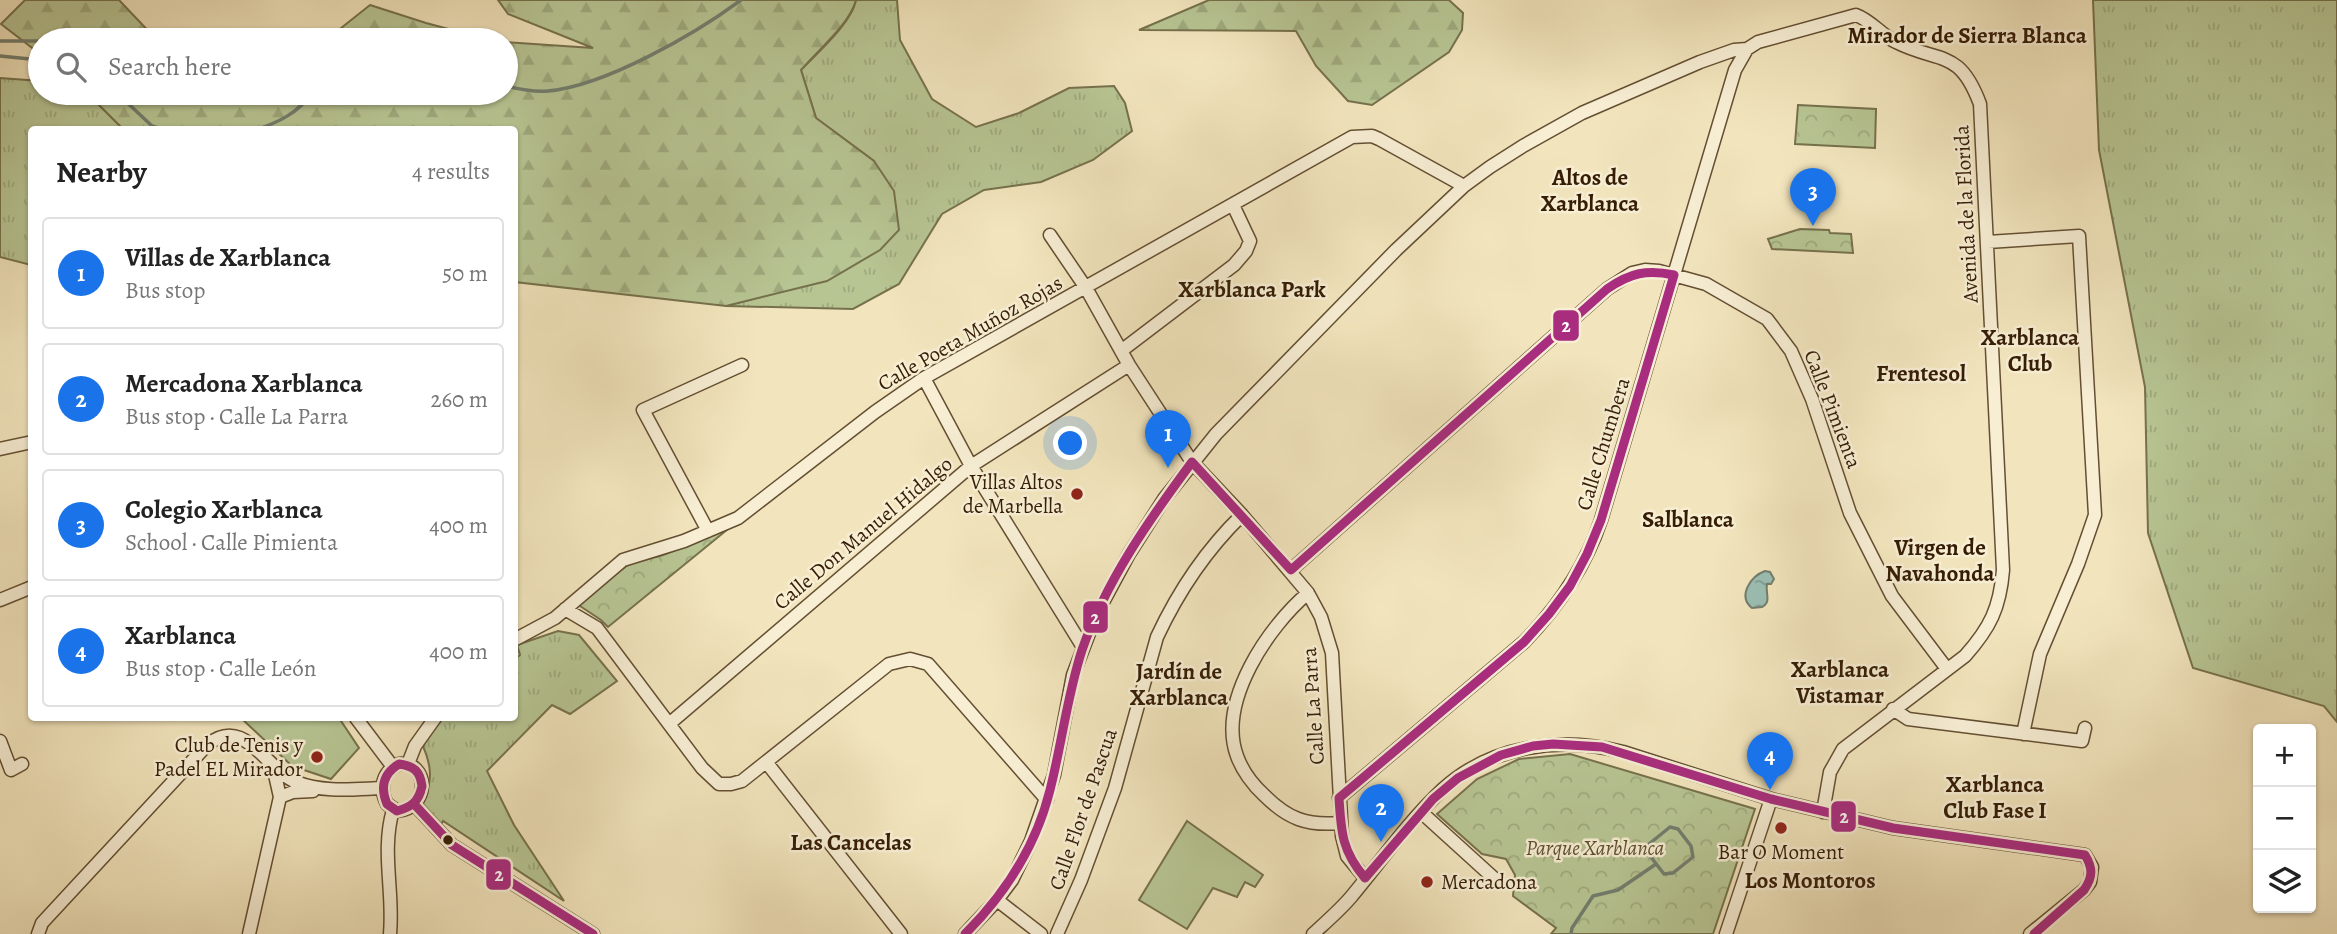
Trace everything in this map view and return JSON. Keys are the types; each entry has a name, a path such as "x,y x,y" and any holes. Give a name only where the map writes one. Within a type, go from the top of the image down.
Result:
{"street":[{"name":"Avenida de la Florida","path":"965,934 997,900 1022,860 1047,800 1068,699 1083,647 1096,615 1129,554 1164,499 1216,434 1396,250 1464,186 1523,146 1582,113 1710,58 1856,15 1868,20 1881,33 1898,43 1950,61 1964,72 1974,86 1980,104 2003,570 2001,593 1994,617 1981,639 1965,656 1853,740 1835,760 1827,783 1823,812"},
{"name":"Calle Chumbera","path":"1339,798 1524,642 1551,613 1575,578 1594,540 1734,70 1747,49"},
{"path":"1710,58 1724,61 1734,70"},
{"name":"Calle Poeta Muñoz Rojas","path":"518,638 555,618 623,560 684,541 738,518 875,412 924,378 1353,137 1380,139 1464,186"},
{"path":"1121,351 1234,265 1246,251 1250,241 1233,205"},
{"name":"Calle La Parra","path":"1050,235 1086,288 1129,365 1192,462 1291,570 1321,617 1332,653 1340,822 1347,856 1365,878"},
{"path":"1987,242 2079,236 2095,515 2078,564 2040,653 2023,734"},
{"name":"Calle Pimienta","path":"1291,570 1607,289 1632,273 1645,270 1706,284 1767,319 1791,351 1812,400 1850,513 1892,596 1947,669"},
{"path":"708,531 643,410 742,365"},
{"name":"Calle Don Manuel Hidalgo","path":"668,724 971,466 1129,365"},
{"path":"924,378 971,466 1083,647"},
{"path":"0,449 28,443"},
{"name":"Calle Flor de Pascua","path":"1057,934 1081,880 1115,788 1157,637 1167,615 1218,539 1242,515"},
{"path":"0,600 28,589"},
{"path":"1308,593 1279,620 1245,678 1235,715 1234,742 1242,765 1272,803 1309,824 1340,822"},
{"path":"565,609 597,628 702,768 719,784 742,781 889,664 910,659 928,664 1047,800"},
{"path":"1893,709 1908,719 2082,741 2085,728"},
{"path":"358,721 393,766"},
{"path":"408,764 419,740 433,721"},
{"path":"38,934 42,923 214,739 232,734 245,739 273,766 298,783 316,788 382,788"},
{"path":"0,741 11,770 22,764"},
{"path":"1313,934 1351,897 1444,788 1470,769 1501,755 1533,746 1553,744 1592,745 1623,752 1771,799 1893,828 2085,855 2092,867 2090,882 2034,932"},
{"path":"767,763 901,934"},
{"path":"408,764 418,772 422,783 420,795 414,804 402,811 393,810 384,800 382,788 385,776 393,766 408,764"},
{"path":"249,934 280,797 273,766"},
{"path":"280,797 293,792 312,792 316,788"},
{"path":"1726,934 1771,799"},
{"path":"414,804 452,845 593,934"},
{"path":"390,934 391,895 387,838 393,810"},
{"path":"1422,812 1497,881"},
{"path":"997,900 1041,934"}],"green space":[{"path":"25,0 119,0 146,28 28,28 28,45 1,24"},
{"path":"498,0 856,0 840,28 801,70 816,118 874,161 894,191 899,230 880,250 827,281 726,306 518,282 518,126 120,126 99,105 518,105 518,43 593,48 508,14"},
{"path":"856,0 897,0 900,40 932,99 976,127 1019,113 1069,88 1114,86 1125,103 1132,131 1093,160 1041,182 984,190 942,214 899,284 853,309 726,306 827,280 874,161 816,118 801,70 841,28"},
{"path":"1209,0 1449,0 1463,13 1462,30 1449,52 1372,105 1348,101 1316,66 1296,31 1139,30"},
{"path":"2093,0 2337,0 2337,722 2324,706 2193,668 2148,533 2145,387 2099,150"},
{"path":"370,5 445,28 341,28"},
{"path":"0,78 28,80 28,105 99,105 120,126 28,126 28,264 0,257"},
{"path":"1798,105 1876,109 1875,148 1795,144"},
{"path":"1800,229 1851,234 1853,253 1772,249 1768,239"},
{"path":"728,529 608,627 577,604 629,564 663,555"},
{"path":"558,631 579,635 617,681 570,714 552,705 487,771 514,825 564,901 443,821 439,828 422,803 430,774 423,746 438,721 518,721 518,645"},
{"name":"Club de Tenis y Padel EL Mirador","path":"244,721 341,721 359,748 331,779 292,766"},
{"name":"Parque Xarblanca","path":"1570,754 1755,809 1713,934 1551,934 1556,928 1513,896 1515,875 1506,859 1482,854 1437,814 1477,779 1519,759"},
{"path":"1187,821 1263,875 1255,887 1245,882 1237,897 1213,888 1187,929 1139,900"}],"water":[{"path":"1765,571 1770,572 1774,579 1771,584 1767,584 1767,603 1762,607 1752,608 1746,598 1746,592 1755,577"}],"waterway":[{"path":"518,88 548,91 571,87 622,69 675,42 741,0"},
{"path":"0,41 28,41"},
{"path":"0,56 28,59"},
{"path":"130,105 152,126"},
{"path":"266,126 287,116 301,105"},
{"path":"1670,827 1678,829 1691,846 1693,857 1673,873 1664,874 1647,852 1649,844 1670,827"},
{"path":"1571,934 1572,928 1593,896 1618,890 1656,864"}],"transit line":[{"name":"2","path":"965,934 994,902 1018,868 1037,830 1050,790 1077,667 1103,600 1145,529 1192,462 1291,570 1607,289 1631,276 1655,272 1674,275 1601,520 1587,554 1570,586 1524,642 1339,798 1342,831 1347,850 1357,868 1365,878 1433,799 1458,778 1501,755 1533,746 1553,744 1602,747 1771,799 1893,828 2085,855 2091,872 2084,890 2034,934"},
{"name":"2","path":"399,764 415,770 422,786 414,803 397,811 387,804 384,781 389,772 399,764"},
{"name":"2","path":"414,804 452,845 593,934"}],"place":[{"name":"Colegio Xarblanca","path":"1813,226"},
{"name":"Villas de Xarblanca","path":"1168,468"},
{"name":"Villas Altos de Marbella","path":"1077,494"},
{"name":"Club de Tenis y Padel EL Mirador","path":"317,757"},
{"name":"Xarblanca","path":"1770,790"},
{"name":"Bar O Moment","path":"1781,828"},
{"name":"Mercadona Xarblanca","path":"1381,842"},
{"name":"Mercadona","path":"1427,882"}],"district":[{"name":"Mirador de Sierra Blanca","path":"1967,35"},
{"name":"Altos de Xarblanca","path":"1590,190"},
{"name":"Xarblanca Park","path":"1252,289"},
{"name":"Xarblanca Club","path":"2030,350"},
{"name":"Frentesol","path":"1921,373"},
{"name":"Salblanca","path":"1688,519"},
{"name":"Virgen de Navahonda","path":"1940,560"},
{"name":"Xarblanca Vistamar","path":"1840,682"},
{"name":"Jardín de Xarblanca","path":"1179,684"},
{"name":"Xarblanca Club Fase I","path":"1995,797"},
{"name":"Las Cancelas","path":"851,842"},
{"name":"Los Montoros","path":"1810,880"}]}
